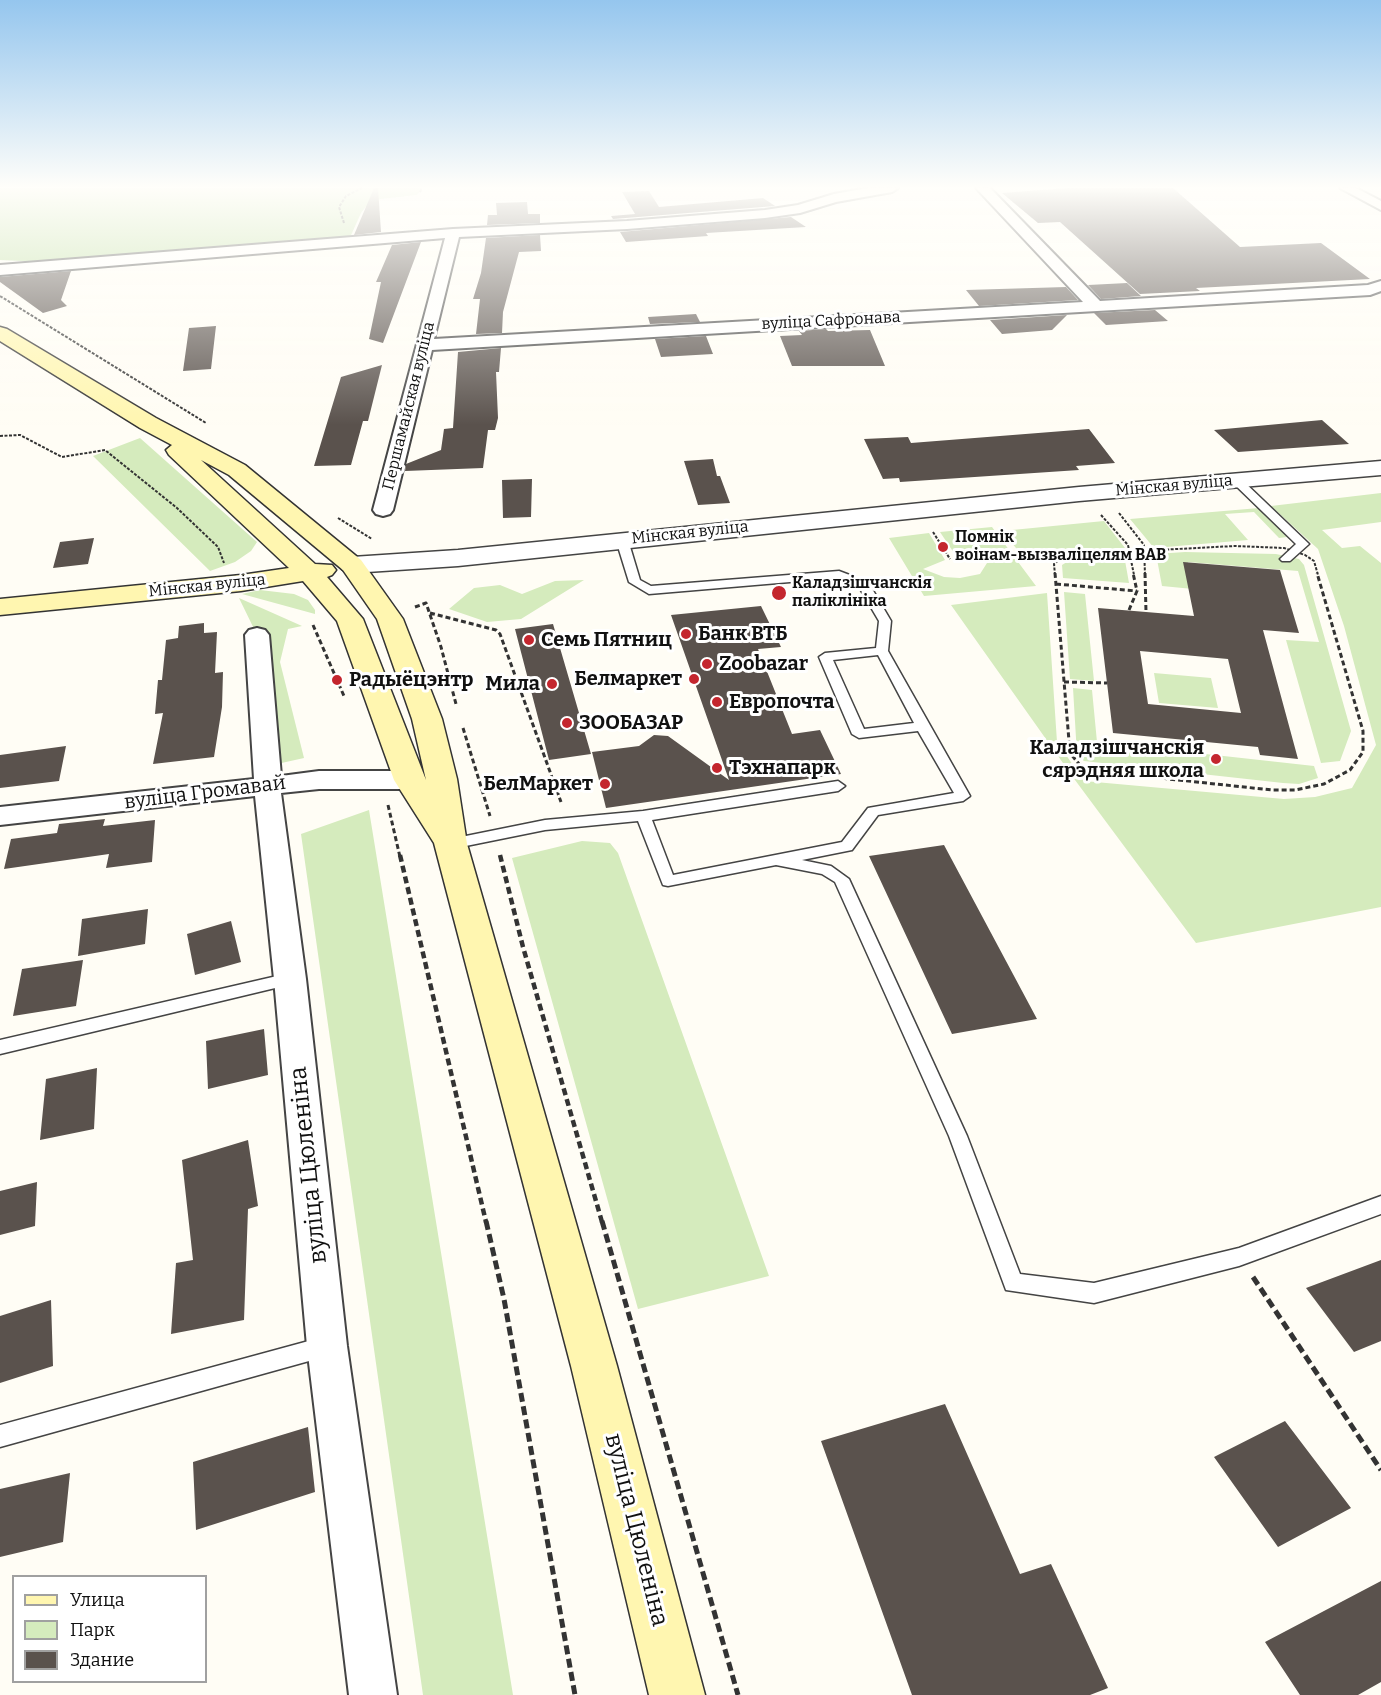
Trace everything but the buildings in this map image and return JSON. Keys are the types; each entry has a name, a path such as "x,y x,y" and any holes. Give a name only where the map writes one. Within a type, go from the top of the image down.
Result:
{"main road":[{"path":"0,333 148,423"},
{"name":"вуліца Цюленіна","path":"148,423 237,470 352,565 390,619 427,719 441,779 451,844 591,1355 677,1695"},
{"name":"вуліца Цюленіна","path":"148,423 309,573 350,619 396,780 451,844"},
{"name":"Мінская вуліца","path":"0,608 242,583 352,565"}],"street":[{"path":"0,270 36,267"},
{"name":"Першамайская вуліца","path":"382,510 444,267"},
{"path":"1058,267 1096,306"},
{"name":"вуліца Сафронава","path":"424,345 1370,290 1381,286"},
{"name":"Мінская вуліца","path":"352,565 458,558 622,540 1381,468"},
{"name":"вуліца Цюленіна","path":"257,635 268,766 267,786 290,979 327,1346 374,1695"},
{"name":"вуліца Громавай","path":"0,816 319,780 396,780"}],"lane":[{"path":"1237,481 1303,544 1286,559"},
{"path":"622,540 635,582 649,590 839,574 864,585 885,621 882,651 963,796 873,811 847,846 668,881 643,816"},
{"path":"882,651 825,657 859,734 922,726"},
{"path":"451,844 545,825 643,816 838,786"},
{"path":"776,860 826,870 841,879 958,1136 1013,1283 1094,1293 1239,1257 1381,1205"},
{"path":"0,1047 290,979"},
{"path":"0,1436 327,1346"}],"path":[{"path":"0,436 20,435 62,457 105,450 177,508 218,547 226,568"},
{"path":"1119,513 1144,545 1146,551 1146,612"},
{"path":"1101,515 1128,545 1137,591 1129,610"},
{"path":"931,528 950,559"},
{"path":"1235,546 1284,548 1296,552 1314,561 1363,731 1363,752 1350,770 1324,784 1283,790 1088,769 1070,753 1054,564 1063,557 1129,551 1235,546"},
{"path":"1056,584 1137,591"},
{"path":"416,607 426,603 458,711"},
{"path":"429,613 496,630 500,634 561,803 550,805"},
{"path":"1064,682 1107,683"},
{"path":"461,722 490,816 523,947 738,1695"},
{"path":"396,780 504,1299 575,1695"},
{"path":"490,816 500,814"},
{"path":"1239,1257 1381,1470"}],"green space":[{"path":"140,438 257,542 251,551 235,562 210,571 93,456"},
{"path":"1381,493 1381,522 1322,530 1342,548 1360,546 1381,563 1381,907 1196,943 1075,780 951,605 1047,593 1057,742 1084,781 1284,799 1315,797 1352,788 1376,745 1344,626 1318,549 1271,506"},
{"path":"1259,508 1287,537 1279,538 1254,512 1225,514 1248,540 1154,548 1130,519"},
{"path":"1104,521 1125,548 1025,559 1002,531"},
{"path":"992,527 1036,586 924,596 889,538 929,533 945,560 923,569 944,577 960,578 980,574 987,563 958,559 940,532"},
{"path":"1185,552 1276,554 1299,559 1304,565 1351,731 1340,761 1321,763 1286,640 1319,642 1298,571 1188,562 1193,589 1162,586 1156,554"},
{"path":"1124,555 1129,583 1063,578 1062,565 1070,560"},
{"path":"584,580 521,619 487,622 449,609 474,588 500,585 522,594 555,581"},
{"path":"260,590 294,594 308,600 315,614 242,594"},
{"path":"1064,592 1085,594 1094,681 1070,679"},
{"path":"239,598 302,626 288,629 280,662 304,758 268,766 257,635"},
{"path":"1154,673 1211,678 1218,708 1159,703"},
{"path":"1073,688 1092,690 1097,742 1314,766 1318,778 1299,784 1283,783 1084,761 1077,755"},
{"path":"369,810 513,1695 423,1695 301,834"},
{"path":"582,841 610,843 618,853 769,1276 638,1309 512,858"}],"place":[{"name":"Помнік воінам-вызваліцелям ВАВ","path":"943,547"},
{"name":"Каладзішчанскія паліклініка","path":"779,593"},
{"name":"Банк ВТБ","path":"686,634"},
{"name":"Семь Пятниц","path":"529,640"},
{"name":"Zoobazar","path":"707,664"},
{"name":"Белмаркет","path":"694,679"},
{"name":"Радыёцэнтр","path":"337,680"},
{"name":"Мила","path":"552,684"},
{"name":"Европочта","path":"717,702"},
{"name":"ЗООБАЗАР","path":"567,723"},
{"name":"Каладзішчанскія сярэдняя школа","path":"1216,759"},
{"name":"Тэхнапарк","path":"717,768"},
{"name":"БелМаркет","path":"605,784"}]}
